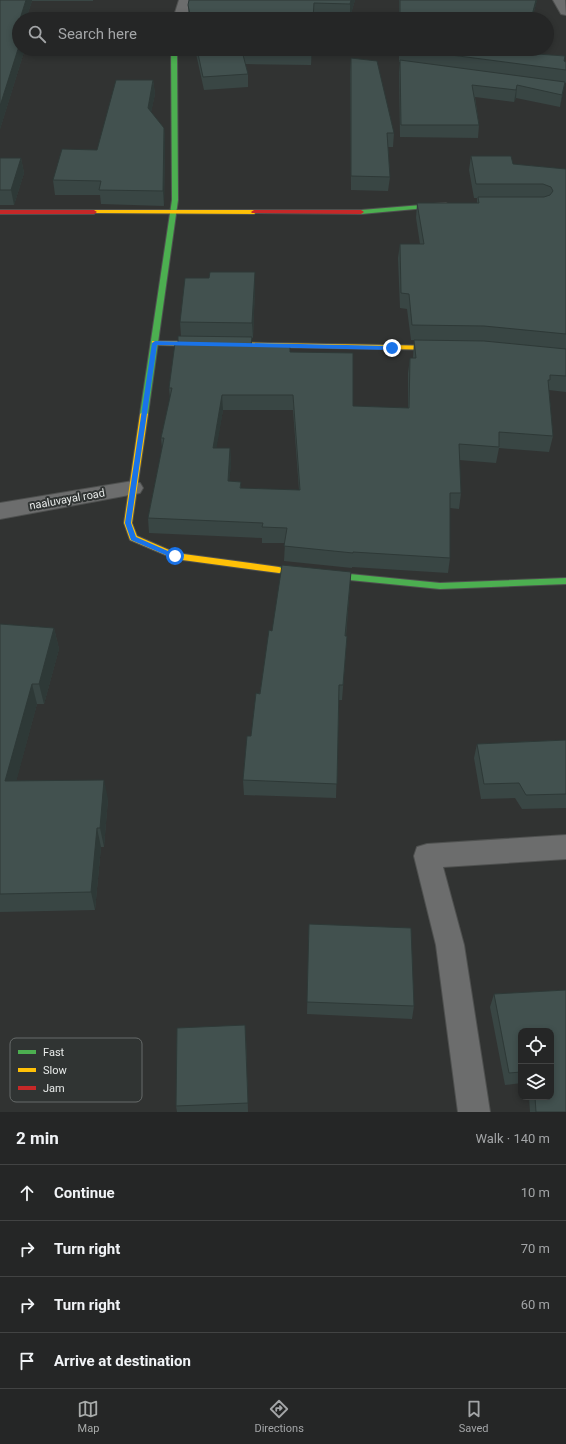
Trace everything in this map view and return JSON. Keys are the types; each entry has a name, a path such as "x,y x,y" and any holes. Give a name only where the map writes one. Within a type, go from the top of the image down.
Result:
{"street":[{"path":"182,12 185,0"},
{"path":"559,0 566,11"},
{"path":"174,56 176,200 128,523 133,538 175,556 299,573 440,586 566,581"},
{"path":"0,212 358,212 435,205 458,205"},
{"path":"155,343 452,348"},
{"name":"naaluvayal road","path":"0,511 133,488"},
{"path":"474,1112 450,945 427,856 566,847"}],"building":[{"path":"0,0 26,0 22,12 12,12 12,56 16,56 0,106"},
{"path":"189,0 351,0 350,4 314,3 313,12 190,12 188,5"},
{"path":"400,0 536,0 533,12 400,12"},
{"path":"198,56 243,56 248,74 203,77"},
{"path":"459,56 565,56 564,61 566,62 566,70"},
{"path":"351,58 377,61 394,133 387,133 390,177 351,176"},
{"path":"400,60 565,82 562,95 517,85 516,90 472,85 479,125 401,125"},
{"path":"116,80 153,80 148,108 164,128 163,191 99,190 101,181 53,180 62,149 97,150"},
{"path":"471,156 511,156 513,164 566,169 566,334 484,326 412,325 409,294 401,293 400,244 424,244 417,203 479,203 478,197 544,197 550,195 553,191 551,187 543,184 476,184"},
{"path":"0,158 21,158 11,190 0,190"},
{"path":"210,272 255,272 252,323 180,322 185,278 209,278"},
{"path":"178,336 252,337 251,345 290,346 290,352 353,353 353,406 409,408 410,358 416,358 414,340 484,341 566,349 566,376 550,375 550,380 548,380 553,436 499,432 499,447 459,444 461,493 450,493 450,558 353,553 284,546 287,528 262,527 263,523 148,518 164,438 161,438 172,388 169,388 175,343 178,343","holes":["222,395 293,395 300,490 240,488 241,482 228,481 230,448 213,448"]},
{"path":"282,565 351,572 345,636 347,636 343,685 339,685 337,784 243,780 247,736 251,736 256,693 260,694 269,630 272,631"},
{"path":"0,624 54,628 39,684 32,684 5,781 104,780 100,828 97,828 91,892 0,894"},
{"path":"566,740 566,794 526,795 519,783 484,784 477,744"},
{"path":"309,924 411,928 414,1006 307,1002"},
{"path":"566,990 566,1112 536,1112 535,1100 554,1100 554,1028 518,1028 518,1072 509,1073 494,994"},
{"path":"245,1025 248,1103 176,1106 177,1028"}],"traffic: fast":[{"path":"144,414 175,200 174,56"},
{"path":"361,212 446,205"},
{"path":"279,570 440,586 566,581"}],"traffic: slow":[{"path":"94,212 254,212"},
{"path":"155,343 443,348"},
{"path":"144,414 128,523 133,538 175,556 279,570"}],"traffic: jam":[{"path":"0,212 94,212"},
{"path":"254,212 361,212"}],"route":[{"path":"175,556 133,538 128,523 155,343 392,348"}]}
